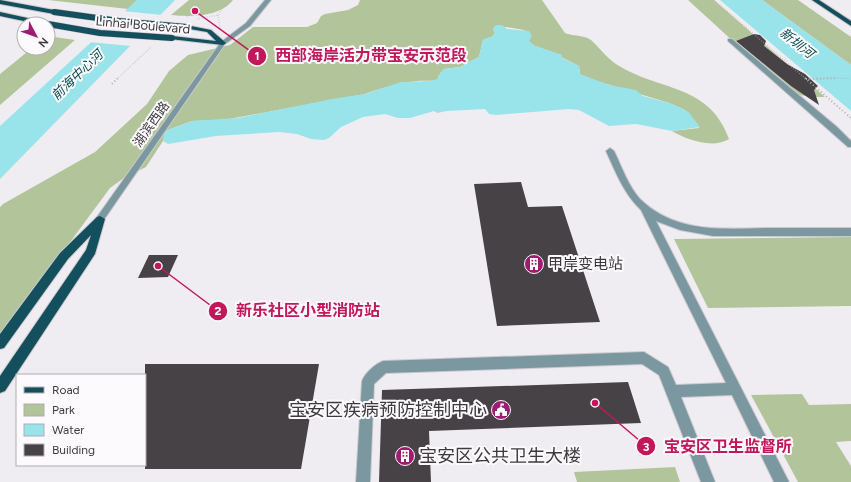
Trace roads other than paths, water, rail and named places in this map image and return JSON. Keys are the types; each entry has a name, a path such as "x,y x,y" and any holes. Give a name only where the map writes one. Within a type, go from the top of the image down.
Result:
{"main road":[{"path":"814,0 851,24"},
{"name":"Linhai Boulevard","path":"0,2 54,12 209,31 223,43"},
{"name":"Linhai Boulevard","path":"2,14 16,17"},
{"name":"Linhai Boulevard","path":"56,26 100,33 223,43"},
{"path":"0,344 64,256 100,219"},
{"path":"0,387 91,251 100,219"},
{"path":"0,394 13,367"}],"street":[{"path":"223,43 247,28 255,20 268,0"},
{"path":"730,40 851,145"},
{"name":"湖滨西路","path":"100,219 223,43"},
{"path":"610,151 627,188 646,210 734,389 782,482"},
{"path":"646,210 672,225 689,230 709,232 851,232"},
{"path":"363,482 368,381 383,367 644,358 664,371 708,482"},
{"path":"673,391 734,389"}],"water":[{"name":"前海中心河","path":"137,0 175,0 0,179 0,126"},
{"name":"新圳河","path":"720,0 762,0 851,65 851,111"},
{"path":"496,25 502,25 507,29 529,31 532,36 529,41 535,46 562,55 562,58 579,66 580,74 609,85 636,90 643,96 669,103 683,109 689,113 700,127 672,131 636,124 609,126 579,110 569,109 496,115 489,114 485,109 437,113 434,111 410,118 398,118 385,114 363,117 341,127 329,138 324,140 311,139 297,134 279,132 216,136 168,144 163,141 165,131 192,121 238,118 332,99 365,94 401,82 431,81 438,79 439,75 444,69 460,67 479,57 483,40 493,36 495,32 493,28"}],"place":[{"name":"西部海岸活力带宝安示范段","path":"195,11"},
{"name":"甲岸变电站","path":"534,264"},
{"name":"新乐社区小型消防站","path":"158,266"},
{"name":"宝安区卫生监督所","path":"595,403"},
{"name":"宝安区疾病预防控制中心","path":"501,410"},
{"name":"宝安区公共卫生大楼","path":"405,456"}]}
